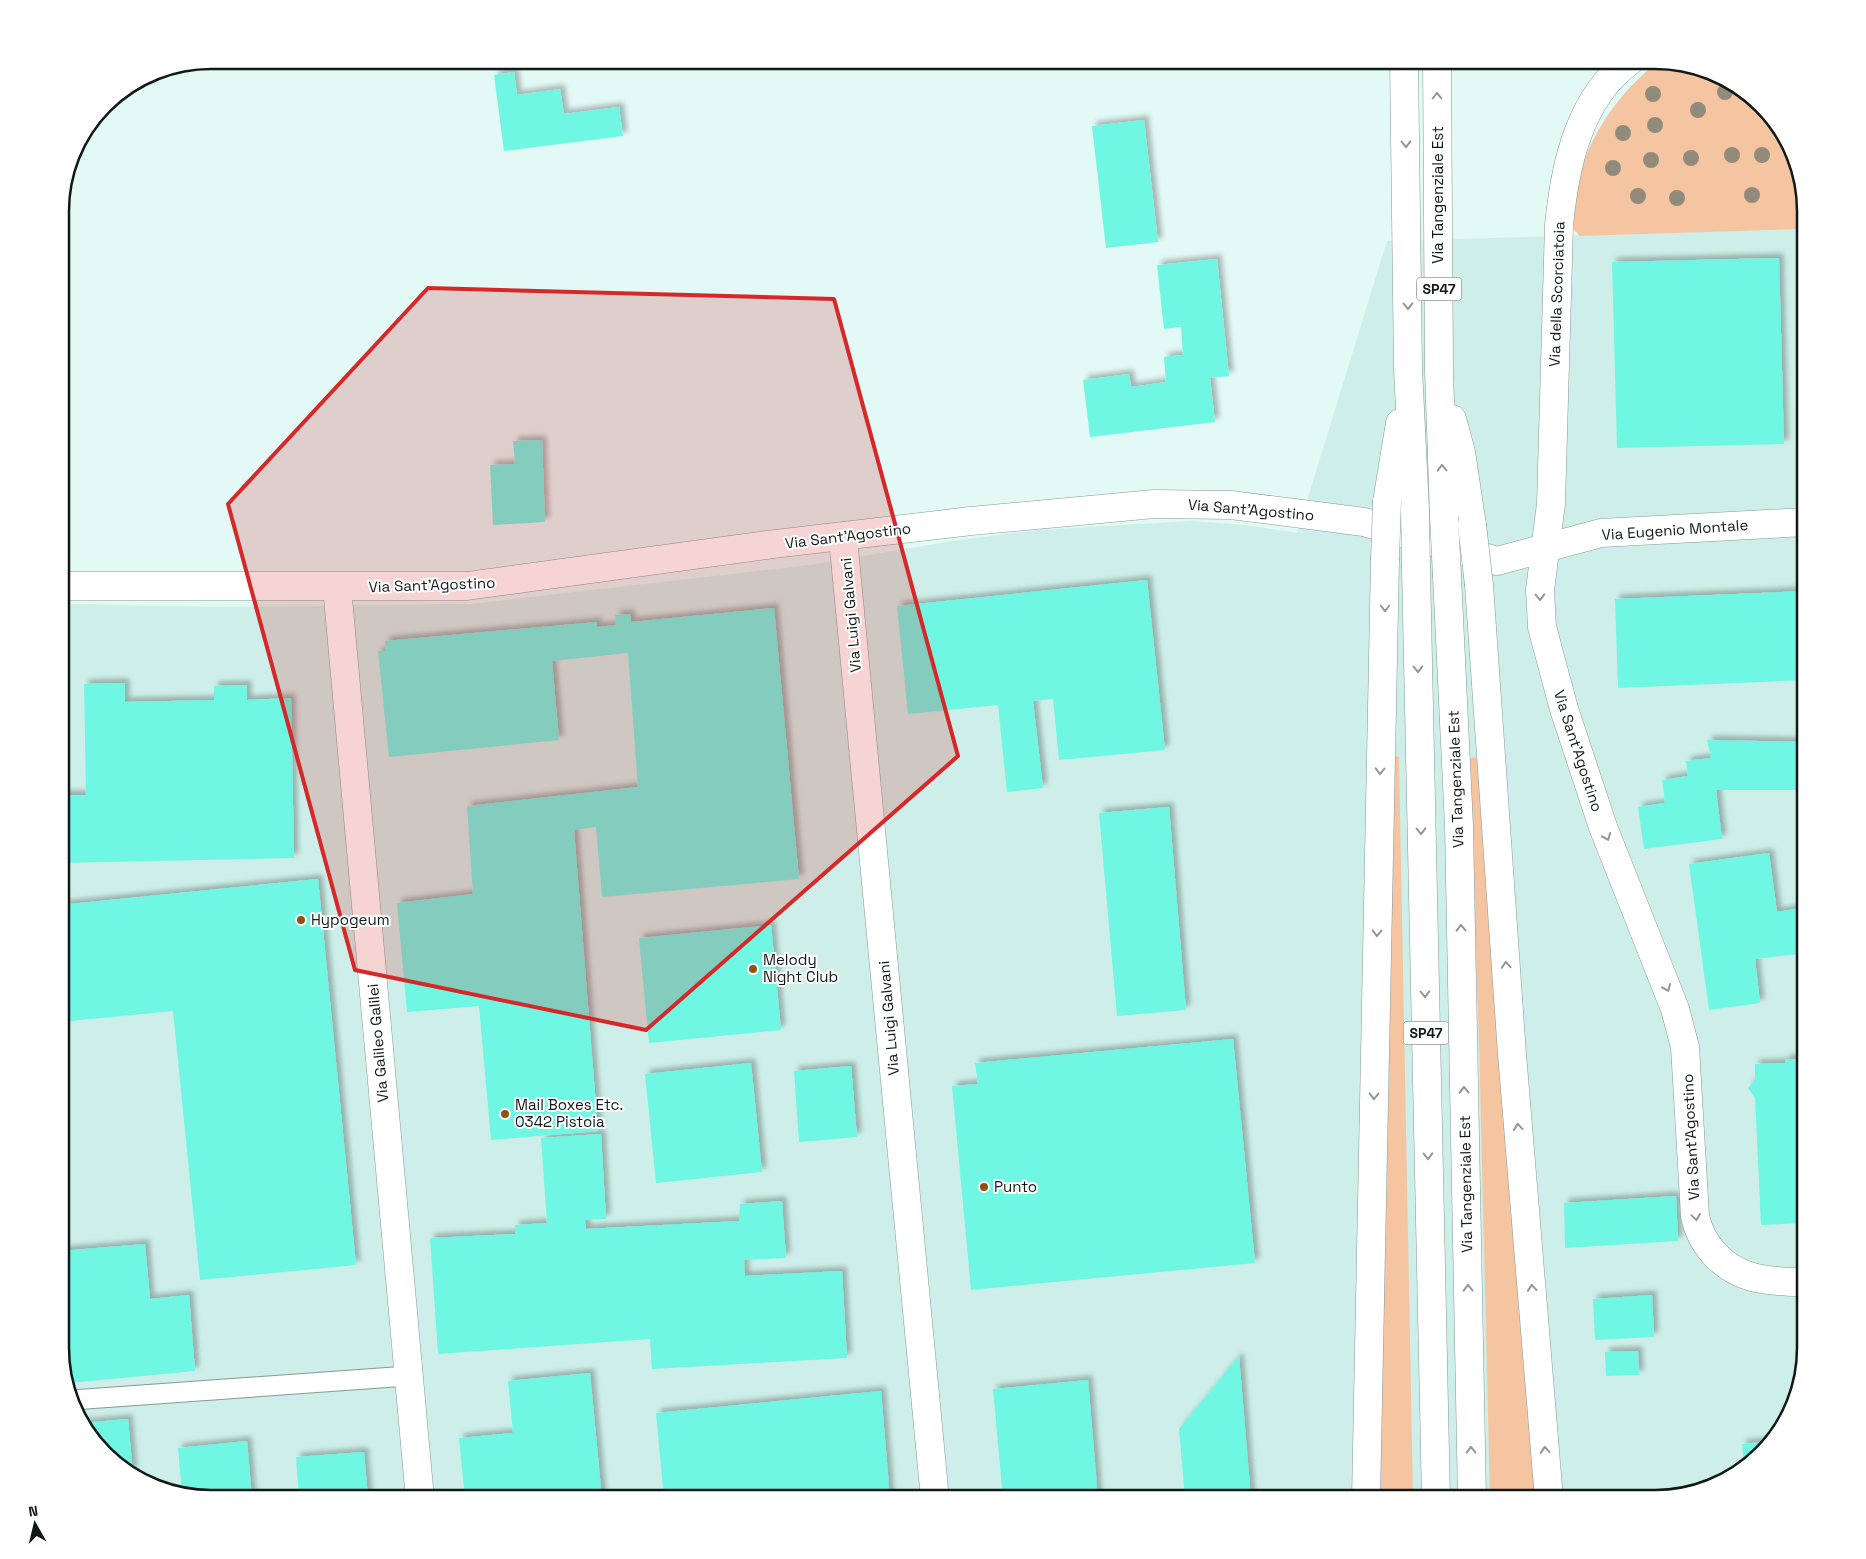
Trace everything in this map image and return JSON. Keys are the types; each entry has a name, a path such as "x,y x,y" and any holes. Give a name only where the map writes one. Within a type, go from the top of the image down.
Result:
{"main road":[{"name":"Via Tangenziale Est","path":"1404,69 1408,369 1415,509 1436,1490"},
{"name":"Via Tangenziale Est","path":"1437,69 1439,371 1459,826 1472,1490"},
{"name":"Via della Scorciatoia","path":"1545,549 1551,504 1559,226 1563,188 1573,149 1587,114 1603,85 1621,69"},
{"path":"1366,1490 1387,502 1408,369"},
{"path":"1439,371 1461,452 1479,584 1513,1064 1548,1490"},
{"name":"Via Sant'Agostino","path":"69,586 337,587 490,584 774,544 843,538 971,521 1105,508 1188,503 1263,508 1364,522 1497,561 1545,549 1540,590 1542,627 1551,668 1602,827 1675,1009 1685,1047 1695,1216 1698,1231 1715,1255 1731,1267 1752,1277 1797,1282"},
{"name":"Via Eugenio Montale","path":"1545,549 1601,533 1797,522"},
{"name":"Via Luigi Galvani","path":"843,538 934,1490"},
{"name":"Via Galileo Galilei","path":"337,587 419,1490"}],"lane":[{"path":"78,1400 408,1376"}],"highlighted area":[{"path":"428,288 834,299 958,756 646,1030 355,970 228,504"}],"shaded area":[{"path":"1650,69 1683,71 1726,88 1756,110 1778,140 1792,174 1796,192 1797,229 1580,236 1574,230 1574,206 1585,158 1609,114 1624,94"},
{"path":"1797,229 1797,1348 1795,1376 1783,1411 1756,1449 1742,1461 1709,1479 1683,1488 1655,1490 211,1490 183,1488 157,1479 124,1461 110,1449 98,1435 83,1411 71,1376 69,1357 69,604 215,607 470,604 810,565 952,541 1038,530 1191,521 1246,525 1297,533 1387,241"},
{"path":"1393,755 1399,757 1413,1490 1377,1490"},
{"path":"1473,757 1478,759 1536,1490 1490,1490 1479,1041 1469,760"}],"building":[{"path":"514,72 517,95 560,89 564,114 619,107 623,136 504,151 494,75"},
{"path":"1144,120 1158,242 1106,248 1092,126"},
{"path":"1779,258 1784,444 1617,448 1612,262"},
{"path":"1217,259 1229,376 1210,378 1215,422 1090,437 1083,380 1129,374 1131,387 1166,382 1164,357 1183,355 1181,327 1164,329 1157,265"},
{"path":"542,440 545,522 493,525 490,465 515,464 513,441"},
{"path":"1147,580 1165,750 1059,760 1053,699 1033,701 1043,788 1007,792 998,705 908,714 897,606"},
{"path":"1797,591 1797,680 1618,688 1615,599"},
{"path":"774,608 799,879 602,897 596,827 574,830 598,1131 491,1140 479,1006 407,1012 397,903 473,894 467,806 638,787 628,653 552,661 559,740 389,757 378,651 386,651 385,641 597,622 597,627 616,625 615,615 630,614 631,622"},
{"path":"125,683 125,702 214,700 214,686 247,685 247,700 291,698 294,858 69,863 69,795 86,795 84,684"},
{"path":"1707,740 1797,742 1797,790 1716,790 1722,839 1644,849 1638,807 1665,803 1662,780 1688,776 1686,761 1711,758"},
{"path":"1169,807 1186,1010 1117,1016 1099,813"},
{"path":"1769,853 1777,912 1797,909 1797,954 1755,959 1760,1003 1709,1010 1689,864"},
{"path":"318,879 356,1265 200,1280 173,1011 69,1021 69,904"},
{"path":"771,925 781,1030 649,1043 639,938"},
{"path":"1233,1039 1255,1263 971,1290 952,1086 978,1084 975,1063"},
{"path":"1785,1059 1797,1059 1797,1223 1761,1225 1755,1098 1748,1088 1755,1080 1755,1064 1785,1063"},
{"path":"751,1063 762,1172 656,1183 645,1074"},
{"path":"851,1066 857,1137 799,1142 794,1071"},
{"path":"601,1134 606,1219 585,1220 586,1229 739,1221 740,1204 782,1201 786,1258 744,1260 745,1276 842,1271 847,1358 652,1369 650,1339 438,1354 430,1238 515,1234 515,1225 547,1223 541,1138"},
{"path":"1676,1196 1678,1241 1565,1248 1564,1203"},
{"path":"145,1244 150,1299 189,1295 195,1371 73,1383 69,1357 69,1250"},
{"path":"1652,1295 1654,1337 1595,1340 1593,1299"},
{"path":"1638,1351 1639,1375 1606,1376 1605,1352"},
{"path":"1239,1356 1250,1490 1184,1490 1179,1429"},
{"path":"590,1373 601,1490 464,1490 459,1438 513,1433 508,1381"},
{"path":"1088,1380 1097,1490 1002,1490 993,1389"},
{"path":"881,1391 889,1490 663,1490 656,1413"},
{"path":"128,1419 132,1466 110,1449 90,1422"},
{"path":"247,1441 251,1490 182,1488 178,1448"},
{"path":"1762,1442 1743,1460 1742,1444"},
{"path":"364,1452 367,1490 298,1490 296,1457"}],"place":[{"name":"Hypogeum","path":"301,920"},
{"name":"Melody Night Club","path":"753,969"},
{"name":"Mail Boxes Etc. 0342 Pistoia","path":"505,1114"},
{"name":"Punto","path":"984,1187"}]}
